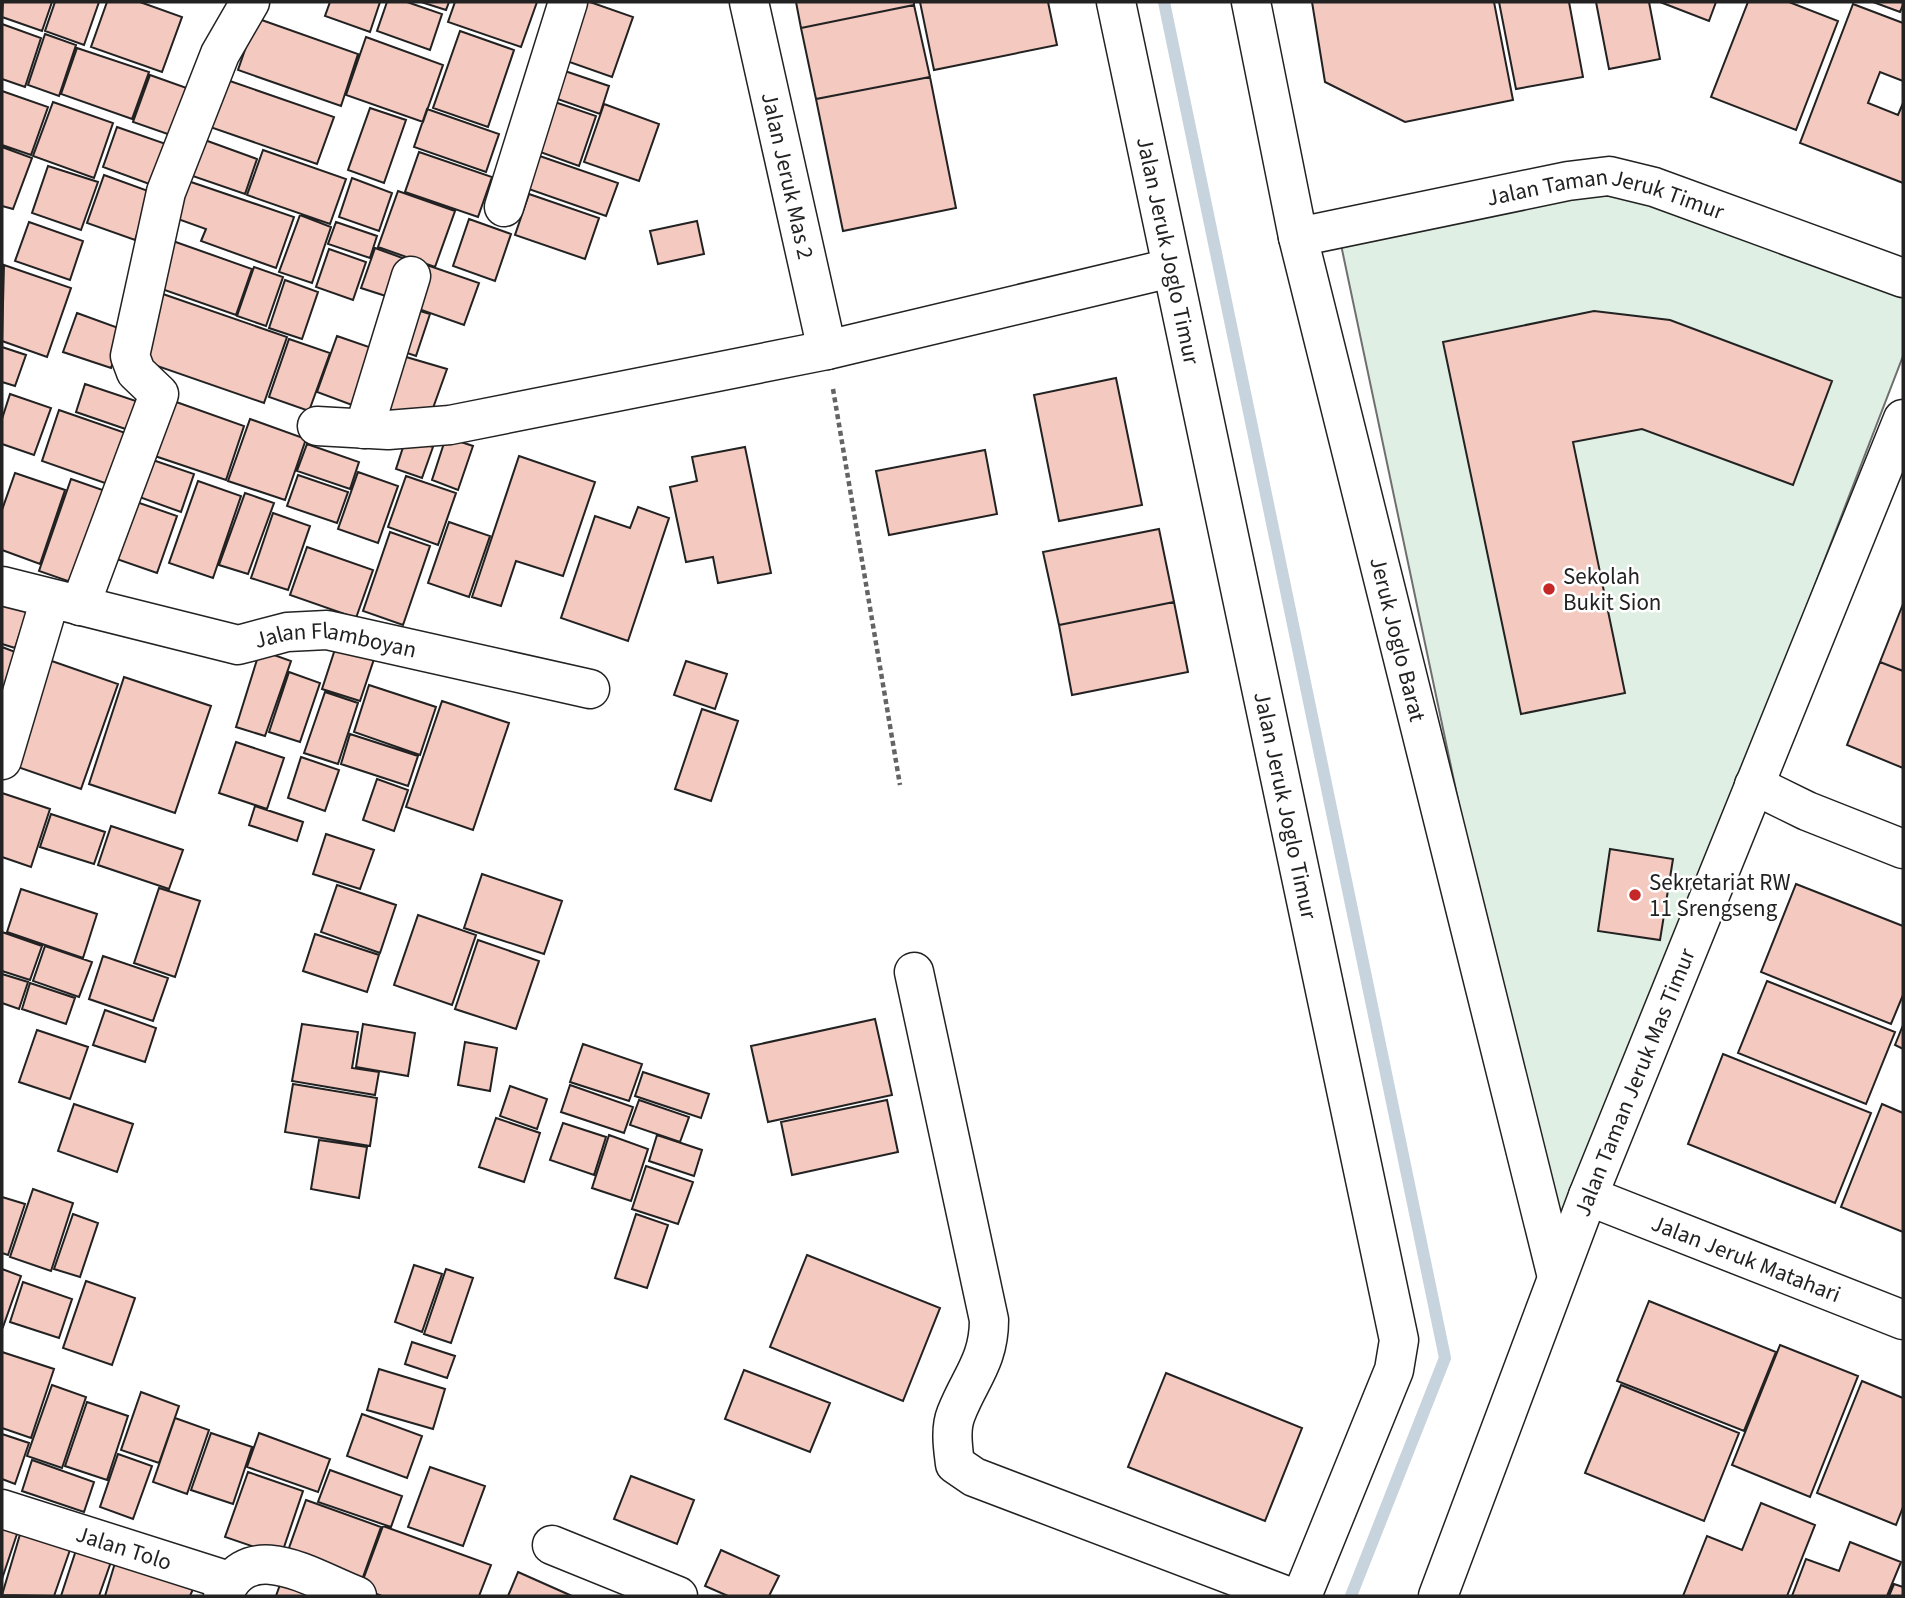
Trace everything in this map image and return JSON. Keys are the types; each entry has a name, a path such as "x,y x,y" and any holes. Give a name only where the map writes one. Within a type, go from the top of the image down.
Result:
{"street":[{"path":"2,760 65,603 159,394 136,372 130,356 144,278 166,192 220,54 250,2"},
{"path":"504,207 568,2"},
{"name":"Jalan Jeruk Mas 2","path":"749,2 827,349"},
{"name":"Jalan Jeruk Joglo Timur","path":"1116,2 1399,1340 1394,1370 1302,1596"},
{"name":"Jeruk Joglo Barat","path":"1251,2 1298,237 1557,1277"},
{"name":"Jalan Taman Jeruk Timur","path":"1298,237 1568,181 1609,176 1654,187 1903,278"},
{"path":"317,426 364,429 450,425 827,349 1171,268"},
{"path":"364,429 411,276"},
{"name":"Jalan Taman Jeruk Mas Timur","path":"1438,1596 1588,1196 1903,419"},
{"name":"Jalan Flamboyan","path":"2,586 238,645 287,632 327,630 590,689"},
{"path":"1754,785 1807,811 1903,849"},
{"path":"914,972 989,1320 986,1356 955,1416 952,1444 955,1464 974,1477 1287,1596"},
{"name":"Jalan Jeruk Matahari","path":"1588,1196 1903,1320"},
{"name":"Jalan Tolo","path":"2,1509 226,1589"},
{"path":"552,1545 678,1596"},
{"path":"226,1589 243,1567 259,1563 283,1566 357,1596"}],"path":[{"path":"827,349 900,785"}],"green space":[{"path":"1601,174 1903,286 1903,356 1555,1260 1336,221"}],"building":[{"path":"3,2 52,2 42,31 2,17"},
{"path":"55,2 99,2 84,45 45,31"},
{"path":"107,2 140,2 182,17 162,72 91,47"},
{"path":"330,2 380,2 370,32 325,16"},
{"path":"387,2 407,2 442,14 430,50 377,31"},
{"path":"421,2 449,2 446,10"},
{"path":"455,2 537,2 521,47 448,22"},
{"path":"578,2 590,2 633,17 612,77 558,58"},
{"path":"796,2 914,2 914,5 801,28"},
{"path":"920,2 1048,2 1057,45 934,70"},
{"path":"1312,2 1494,2 1513,100 1405,122 1325,82"},
{"path":"1499,2 1569,2 1583,77 1516,89"},
{"path":"1596,2 1649,2 1660,59 1609,69"},
{"path":"1660,2 1716,2 1709,21"},
{"path":"1748,2 1789,2 1838,21 1796,130 1711,97"},
{"path":"1873,2 1903,2 1903,5 1900,12"},
{"path":"1853,4 1903,23 1903,81 1880,72 1868,103 1898,115 1903,103 1903,183 1800,143"},
{"path":"914,5 930,77 816,99 801,28"},
{"path":"256,18 358,54 341,106 238,70"},
{"path":"2,24 41,38 25,87 2,79"},
{"path":"460,31 514,50 488,127 433,108"},
{"path":"45,34 76,45 59,96 28,85"},
{"path":"366,37 443,65 423,122 346,95"},
{"path":"77,48 149,72 132,119 61,94"},
{"path":"556,68 609,86 600,114 546,95"},
{"path":"150,75 198,92 182,139 133,122"},
{"path":"930,77 956,208 843,231 816,99"},
{"path":"227,80 334,117 317,164 210,127"},
{"path":"2,91 48,107 31,155 2,145"},
{"path":"546,99 596,116 579,166 529,148"},
{"path":"53,102 113,123 94,178 33,156"},
{"path":"604,104 659,124 639,181 584,162"},
{"path":"370,108 406,120 384,183 348,170"},
{"path":"427,109 499,134 486,172 414,147"},
{"path":"117,127 166,144 152,185 103,167"},
{"path":"191,135 257,159 245,194 178,171"},
{"path":"2,147 32,158 13,209 2,206"},
{"path":"263,150 346,179 330,224 247,195"},
{"path":"419,152 492,177 478,217 405,192"},
{"path":"531,153 618,183 606,216 520,186"},
{"path":"48,166 98,182 81,230 32,213"},
{"path":"104,175 151,192 135,240 87,223"},
{"path":"352,178 392,193 379,231 339,217"},
{"path":"188,181 294,217 276,268 201,241 206,229 175,218"},
{"path":"398,191 455,211 435,267 378,247"},
{"path":"529,194 599,218 585,259 515,235"},
{"path":"300,215 331,227 312,283 279,272"},
{"path":"469,219 511,234 495,281 453,266"},
{"path":"697,221 704,254 658,264 650,231"},
{"path":"29,222 83,241 70,280 15,261"},
{"path":"336,222 377,236 370,258 328,244"},
{"path":"170,240 252,269 236,315 153,286"},
{"path":"375,248 408,260 395,299 361,288"},
{"path":"329,249 366,262 353,300 316,287"},
{"path":"424,264 479,283 464,325 410,306"},
{"path":"4,265 71,288 47,357 2,341"},
{"path":"254,267 283,277 266,326 237,316"},
{"path":"285,280 318,292 302,339 269,328"},
{"path":"160,293 287,337 264,403 137,359"},
{"path":"407,307 430,314 416,356 392,348"},
{"name":"Sekolah Bukit Sion","path":"1594,311 1670,320 1832,381 1793,485 1642,429 1573,442 1625,693 1521,714 1443,342"},
{"path":"77,313 124,330 111,368 63,352"},
{"path":"337,336 372,348 352,405 317,392"},
{"path":"289,339 330,353 309,411 269,397"},
{"path":"2,347 26,355 15,386 2,382"},
{"path":"396,354 447,369 428,422 377,406"},
{"path":"1116,378 1142,505 1059,521 1034,395"},
{"path":"85,384 151,406 140,434 76,412"},
{"path":"10,394 51,408 34,455 2,444 2,419"},
{"path":"165,398 244,426 226,480 146,453"},
{"path":"59,410 140,438 122,489 42,461"},
{"path":"250,419 306,439 285,500 228,481"},
{"path":"446,437 473,446 458,490 432,480"},
{"path":"406,438 433,447 422,478 396,469"},
{"path":"307,444 359,462 350,489 297,471"},
{"path":"745,447 771,573 718,583 713,557 686,562 670,487 697,481 692,457"},
{"path":"985,450 997,514 889,535 876,471"},
{"path":"519,456 595,482 563,576 516,561 501,606 472,597"},
{"path":"144,457 194,474 181,512 131,494"},
{"path":"358,472 398,486 378,543 338,529"},
{"path":"15,473 65,490 40,564 2,550 2,510"},
{"path":"298,475 348,492 337,523 287,506"},
{"path":"406,476 456,493 438,545 388,527"},
{"path":"71,479 117,495 85,587 39,571"},
{"path":"198,481 241,496 213,578 169,563"},
{"path":"245,493 274,503 248,574 219,565"},
{"path":"125,498 177,516 157,573 105,555"},
{"path":"638,507 669,518 628,641 561,618 595,516 630,528"},
{"path":"273,513 310,526 288,590 251,578"},
{"path":"449,522 490,536 469,597 428,583"},
{"path":"1159,529 1174,602 1059,625 1043,552"},
{"path":"390,532 430,546 403,625 363,611"},
{"path":"307,547 373,570 356,618 290,595"},
{"path":"1174,602 1188,672 1072,695 1059,625"},
{"path":"2,604 27,612 15,648 2,644"},
{"path":"1903,604 1903,671 1880,662"},
{"path":"337,643 375,656 360,701 322,689"},
{"path":"2,647 18,653 2,700"},
{"path":"260,650 291,661 265,736 236,727"},
{"path":"46,659 118,684 81,789 9,764"},
{"path":"686,661 727,674 715,709 674,695"},
{"path":"1880,662 1903,671 1903,768 1847,745"},
{"path":"289,672 320,683 300,742 269,732"},
{"path":"124,677 211,706 175,813 89,784"},
{"path":"369,685 436,707 420,755 354,732"},
{"path":"325,692 358,703 338,764 304,753"},
{"path":"442,701 509,723 473,830 406,807"},
{"path":"702,709 738,721 711,801 675,789"},
{"path":"350,734 418,756 408,786 341,764"},
{"path":"236,742 284,758 267,809 219,793"},
{"path":"301,757 339,770 325,811 288,798"},
{"path":"377,779 408,790 394,831 363,820"},
{"path":"2,793 50,809 31,867 2,857"},
{"path":"255,806 303,822 297,841 249,825"},
{"path":"51,814 105,832 94,864 40,847"},
{"path":"111,826 183,850 169,889 98,865"},
{"path":"326,834 374,850 360,889 313,874"},
{"name":"Sekretariat RW 11 Srengseng","path":"1610,849 1673,859 1660,940 1598,931"},
{"path":"482,874 562,901 544,954 464,928"},
{"path":"1796,884 1903,926 1903,995 1891,1024 1761,972"},
{"path":"337,885 396,905 380,953 321,932"},
{"path":"159,888 200,901 175,977 134,963"},
{"path":"21,889 97,914 83,958 7,932"},
{"path":"418,915 476,935 452,1005 394,985"},
{"path":"2,932 42,946 30,980 2,971"},
{"path":"315,934 379,955 367,992 303,971"},
{"path":"478,940 539,961 516,1029 455,1009"},
{"path":"45,946 92,962 79,997 33,981"},
{"path":"103,956 168,978 153,1021 89,999"},
{"path":"2,974 28,982 19,1009 2,1003"},
{"path":"1767,981 1895,1032 1866,1104 1738,1053"},
{"path":"30,983 75,998 66,1024 22,1009"},
{"path":"105,1010 156,1028 145,1062 93,1045"},
{"path":"875,1019 892,1095 768,1122 751,1046"},
{"path":"302,1024 358,1032 352,1068 379,1072 375,1095 292,1081"},
{"path":"363,1024 415,1033 408,1076 356,1067"},
{"path":"1903,1025 1903,1049 1895,1045"},
{"path":"37,1030 88,1047 70,1099 19,1082"},
{"path":"465,1042 497,1048 490,1091 458,1085"},
{"path":"583,1044 642,1064 629,1101 570,1082"},
{"path":"1723,1054 1871,1113 1835,1203 1688,1144"},
{"path":"643,1072 709,1094 701,1118 635,1096"},
{"path":"293,1084 377,1098 370,1146 285,1132"},
{"path":"570,1085 633,1107 624,1133 561,1112"},
{"path":"510,1086 547,1099 537,1129 500,1116"},
{"path":"639,1100 689,1117 680,1142 630,1125"},
{"path":"887,1100 898,1152 792,1175 781,1122"},
{"path":"74,1104 133,1124 117,1172 58,1151"},
{"path":"1882,1104 1903,1113 1903,1232 1841,1207"},
{"path":"496,1118 540,1133 524,1182 479,1167"},
{"path":"563,1123 606,1137 594,1175 550,1160"},
{"path":"609,1135 648,1149 631,1201 592,1188"},
{"path":"657,1135 702,1150 694,1176 649,1161"},
{"path":"319,1140 367,1147 359,1198 311,1189"},
{"path":"646,1166 693,1182 678,1224 632,1209"},
{"path":"33,1189 73,1203 51,1271 10,1257"},
{"path":"2,1197 25,1204 8,1255 2,1253"},
{"path":"73,1214 98,1223 80,1277 54,1269"},
{"path":"636,1214 668,1225 647,1288 615,1278"},
{"path":"807,1255 940,1308 903,1401 770,1347"},
{"path":"414,1265 442,1274 422,1332 395,1322"},
{"path":"2,1269 21,1276 3,1327 2,1326"},
{"path":"446,1269 473,1278 451,1343 424,1334"},
{"path":"86,1281 135,1298 112,1365 63,1348"},
{"path":"23,1282 72,1299 59,1338 10,1322"},
{"path":"1649,1301 1776,1352 1744,1431 1617,1381"},
{"path":"412,1342 455,1356 447,1378 405,1364"},
{"path":"1780,1345 1858,1376 1810,1497 1732,1465"},
{"path":"2,1352 54,1369 31,1438 2,1428"},
{"path":"379,1369 445,1389 433,1429 367,1410"},
{"path":"744,1370 830,1403 810,1452 725,1419"},
{"path":"1166,1373 1302,1428 1265,1521 1128,1467"},
{"path":"1862,1381 1903,1398 1903,1507 1896,1525 1817,1493"},
{"path":"52,1385 86,1397 62,1468 27,1456"},
{"path":"1621,1385 1739,1433 1704,1521 1585,1473"},
{"path":"141,1392 179,1406 159,1463 121,1450"},
{"path":"87,1402 128,1416 107,1480 65,1466"},
{"path":"362,1414 422,1436 407,1478 347,1456"},
{"path":"175,1418 209,1430 187,1494 153,1482"},
{"path":"211,1433 252,1447 233,1504 191,1490"},
{"path":"259,1433 330,1459 318,1492 247,1467"},
{"path":"2,1434 29,1443 15,1484 2,1479"},
{"path":"118,1454 152,1466 133,1519 100,1507"},
{"path":"32,1460 94,1482 84,1512 22,1491"},
{"path":"430,1467 485,1486 463,1546 408,1527"},
{"path":"330,1470 402,1496 391,1527 318,1502"},
{"path":"248,1472 303,1491 281,1556 225,1537"},
{"path":"631,1476 694,1500 677,1544 614,1519"},
{"path":"306,1500 381,1527 359,1588 284,1562"},
{"path":"1761,1503 1815,1525 1787,1596 1683,1596 1707,1536 1742,1550"},
{"path":"2,1519 20,1525 2,1579"},
{"path":"383,1526 491,1565 479,1596 382,1596 360,1588"},
{"path":"21,1531 71,1547 54,1596 2,1595"},
{"path":"1850,1542 1901,1562 1887,1596 1792,1596 1806,1559 1839,1571"},
{"path":"78,1544 113,1556 99,1596 61,1596"},
{"path":"721,1550 779,1576 769,1596 728,1596 705,1586"},
{"path":"115,1563 193,1589 190,1596 105,1596"},
{"path":"518,1572 572,1596 508,1596"},
{"path":"283,1576 340,1596 276,1596"},
{"path":"1894,1584 1903,1587 1903,1596 1889,1596"}],"waterway":[{"path":"1164,2 1445,1358 1351,1596"}],"place":[{"name":"Sekolah Bukit Sion","path":"1549,589"},
{"name":"Sekretariat RW 11 Srengseng","path":"1635,895"}]}
